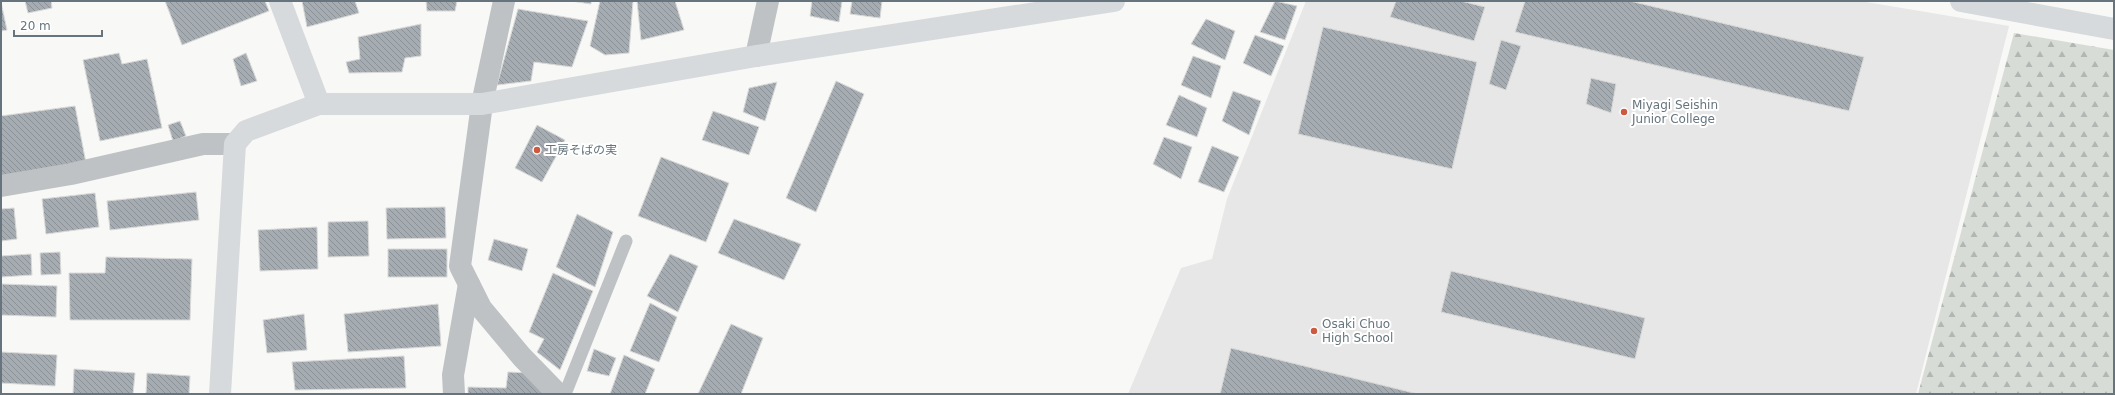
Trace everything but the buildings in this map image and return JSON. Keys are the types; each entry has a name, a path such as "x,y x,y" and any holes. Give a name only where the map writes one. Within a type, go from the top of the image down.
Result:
{"street":[{"path":"280,1 318,104"},
{"path":"504,1 482,104 460,266 481,308 522,357 558,394"},
{"path":"756,56 768,1"},
{"path":"220,394 235,144 246,131 318,104 482,104 756,56 1114,1"},
{"path":"1961,1 2114,29"},
{"path":"1,186 71,174 203,144 235,144"},
{"path":"454,394 453,375 469,284"}],"lane":[{"path":"565,394 626,241"}],"shaded area":[{"name":"Miyagi Seishin Junior College","path":"1306,1 1860,1 2009,26 1916,394 1128,394 1181,268 1212,259 1227,199"}],"green space":[{"path":"2014,33 2114,50 2114,394 1918,394"}],"place":[{"name":"Miyagi Seishin Junior College","path":"1624,112"},
{"name":"工房そばの実","path":"537,150"},
{"name":"Osaki Chuo High School","path":"1314,331"}]}
